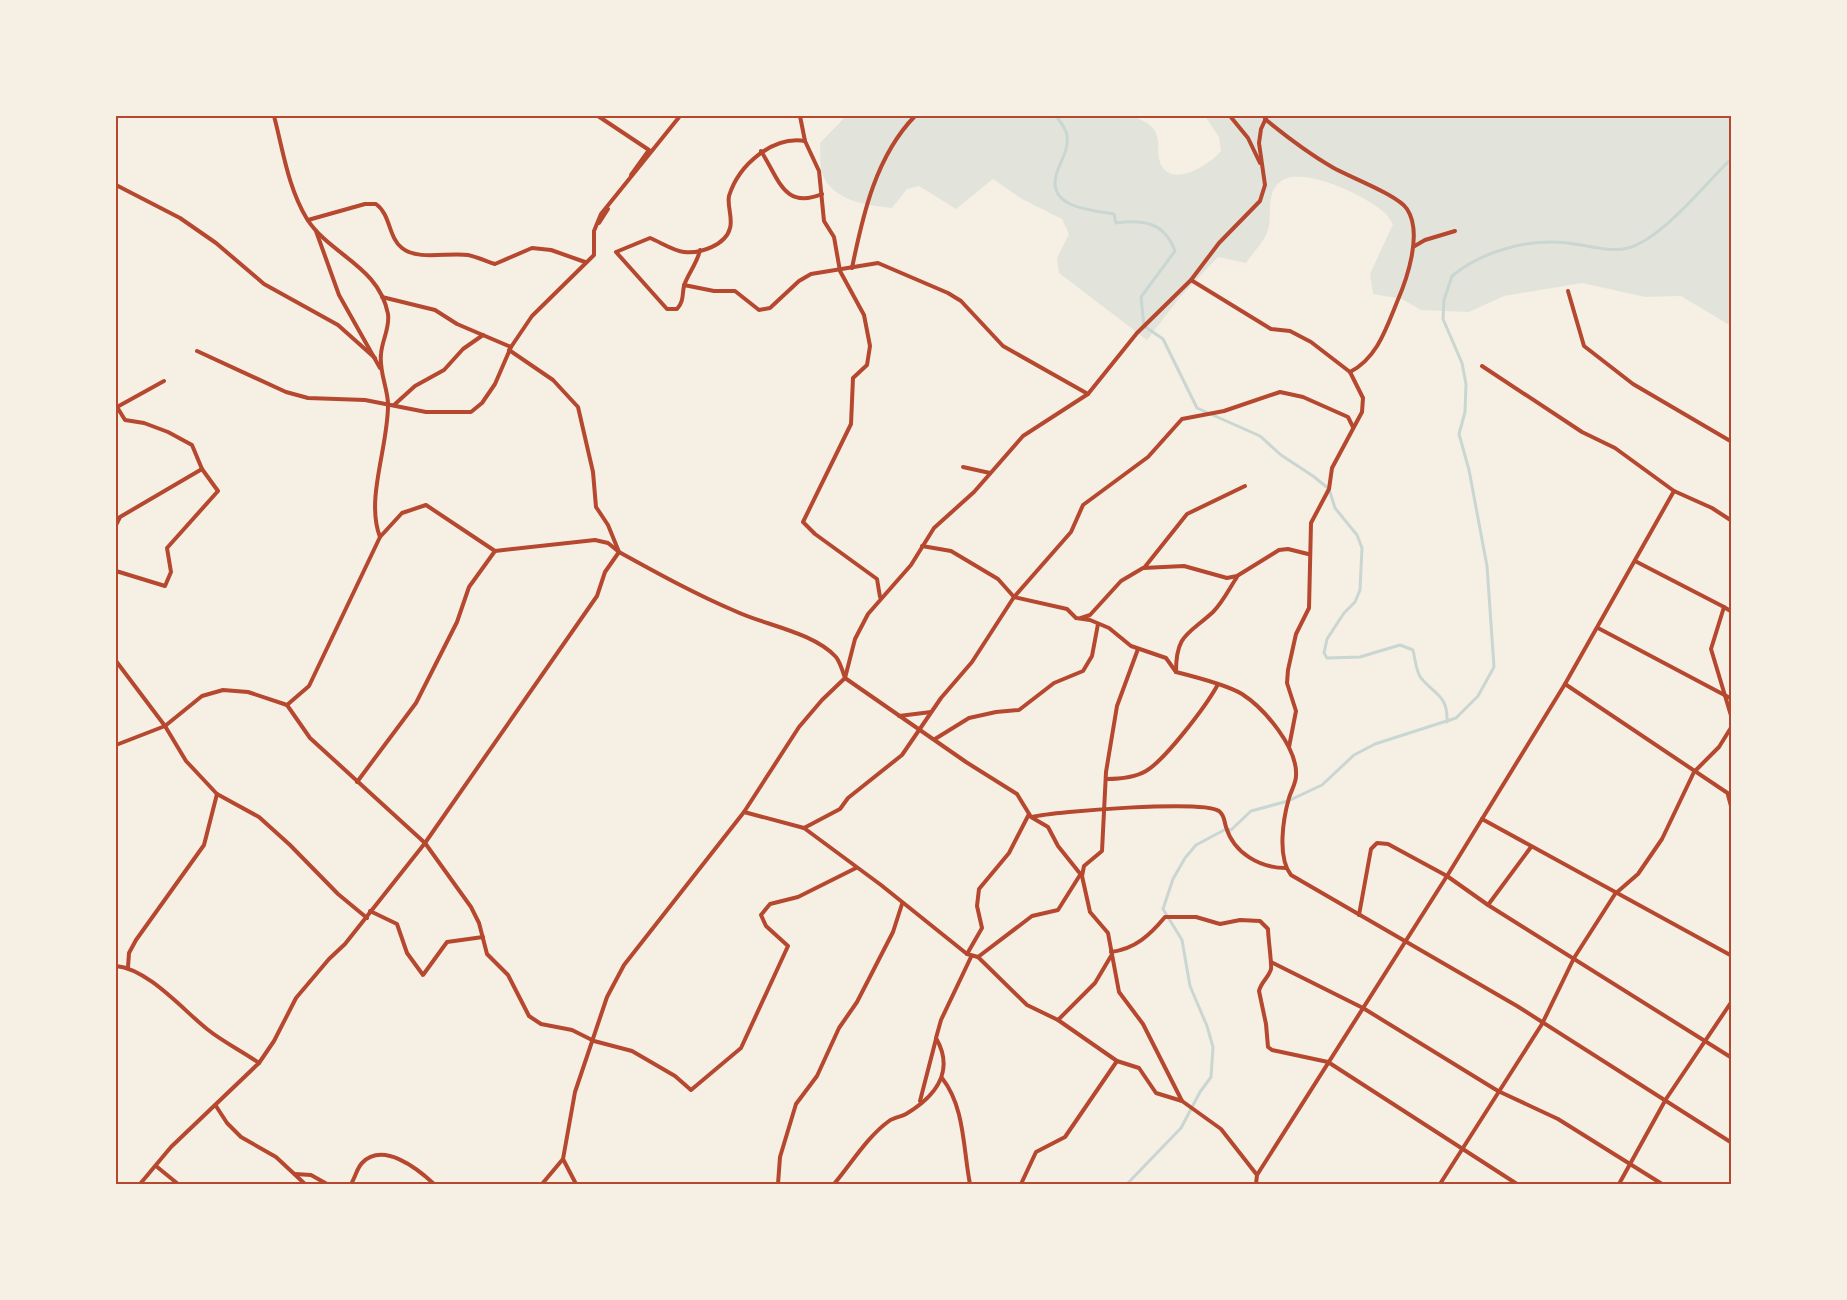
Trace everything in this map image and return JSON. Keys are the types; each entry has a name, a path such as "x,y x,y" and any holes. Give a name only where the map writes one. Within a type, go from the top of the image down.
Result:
{"street":[{"path":"274,116 286,169 308,220 316,231 358,264 382,297 388,315 387,333 381,352 381,369 388,405 386,442 379,472 375,524 380,537"},
{"path":"594,231 649,150 598,116"},
{"path":"197,351 286,392 308,398 350,399 426,412 471,412 482,403 495,384 510,349 532,316 594,255 594,231 601,214 680,116"},
{"path":"800,116 805,141 819,171 824,221 834,237 840,271 864,315 870,346 867,365 853,378 851,424 803,522 815,534 877,579 880,597"},
{"path":"852,268 865,207 881,168 903,128 915,116"},
{"path":"1230,116 1248,138 1261,165"},
{"path":"542,1185 563,1159 571,1108 607,997 624,965 744,812 799,727 845,678 855,639 880,597 899,581 934,528 974,492 1023,436 1088,394 1137,333 1191,279 1219,243 1260,201 1265,186 1259,143 1266,117 1301,148 1333,168 1403,205 1410,215 1413,247 1403,288 1378,345 1366,362 1350,372"},
{"path":"700,250 696,265 684,285 682,303 677,309 668,309 616,252 650,238 683,252 700,250 721,242 730,228 729,197 745,168 761,152 791,139 805,141"},
{"path":"761,152 783,190 790,195 807,200 822,194"},
{"path":"116,185 180,218 216,243 264,284 338,325 375,358"},
{"path":"308,220 365,204 376,204 386,214 395,242 404,250 470,256 495,264 532,248 552,250 585,262"},
{"path":"316,231 339,295 381,369"},
{"path":"1413,247 1425,240 1455,231"},
{"path":"684,285 714,291 735,291 759,310 770,308 811,274 878,263 948,293 961,301 1003,346 1088,394"},
{"path":"1191,279 1264,326 1277,331 1290,331 1311,342 1350,372 1364,398 1362,412 1332,468 1329,489 1311,523 1308,554 1309,608 1296,634 1288,670 1287,683 1296,711 1289,749"},
{"path":"1568,291 1584,346 1633,384 1731,442"},
{"path":"382,297 435,310 457,324 510,349 553,380 578,407 593,472 596,507 608,525 619,552"},
{"path":"394,406 415,386 444,370 463,349 483,335"},
{"path":"1482,366 1582,432 1615,448 1674,491 1712,508 1731,521"},
{"path":"116,571 165,586 171,572 166,548 218,491 202,469 192,446 168,432 144,423 125,420 117,407 164,381"},
{"path":"804,828 840,809 857,790 892,765 972,662 1014,597 1071,532 1083,505 1148,457 1182,418 1224,411 1280,392 1303,397 1348,417 1353,427"},
{"path":"963,467 990,473"},
{"path":"116,525 120,517 202,469"},
{"path":"1076,618 1090,615 1121,581 1143,568 1187,514 1245,486"},
{"path":"1256,1185 1257,1175 1406,943 1565,684 1674,491"},
{"path":"287,705 309,686 380,537 402,513 426,505 495,551 595,540 609,543 619,552 701,596 814,642 836,657 845,678 966,762 1017,794 1030,816 1048,827 1058,846 1081,876 1087,905 1108,933 1119,992 1143,1024 1182,1101"},
{"path":"922,546 951,551 998,579 1014,597 1067,609 1076,618 1109,628 1125,642 1138,649 1166,658 1176,672 1245,696 1284,735 1294,759 1296,777 1288,801 1283,833 1286,868 1291,875 1542,1023 1666,1099 1731,1143"},
{"path":"1176,672 1176,653 1180,640 1212,612 1237,576 1279,550 1288,549 1308,554"},
{"path":"357,782 416,703 457,622 469,587 495,551"},
{"path":"140,1185 171,1147 259,1063 274,1041 296,998 367,918 369,911 425,843 597,596 605,572 619,552"},
{"path":"1635,561 1731,612"},
{"path":"1143,568 1184,566 1216,577 1237,576"},
{"path":"1724,607 1711,650 1731,719"},
{"path":"935,739 969,718 1019,710 1054,683 1083,671 1092,657 1098,624"},
{"path":"1598,628 1731,699"},
{"path":"978,957 1032,916 1058,910 1081,876 1084,866 1102,851 1102,809 1117,706 1138,649"},
{"path":"116,661 165,726 186,761 217,794 259,817 338,894 367,918"},
{"path":"1565,684 1730,795 1731,810"},
{"path":"1106,779 1133,776 1153,766 1207,706 1217,686"},
{"path":"116,745 165,726 202,696 223,690 248,692 287,705 310,738 425,843 471,907 487,954 508,975 530,1016 541,1024 572,1030 594,1041 632,1051 675,1076 691,1090 741,1048 788,946 766,926 761,915 770,904 798,897 856,868"},
{"path":"899,716 931,712"},
{"path":"1440,1185 1462,1146 1542,1023 1574,958 1615,894 1638,874 1662,839 1694,772 1719,747 1731,726"},
{"path":"129,967 129,953 136,940 204,845 217,794"},
{"path":"1030,816 1059,812 1183,805 1218,811 1225,819 1226,829 1246,856 1269,868 1286,868"},
{"path":"744,812 804,828 881,885 969,956 978,957 1027,1005 1058,1020 1117,1061 1139,1068 1156,1093 1182,1101 1221,1129 1257,1175"},
{"path":"920,1102 941,1020 982,928 977,906 979,889 1009,853 1030,816"},
{"path":"1482,819 1731,956"},
{"path":"1359,915 1371,849 1377,843 1388,844 1447,876 1488,905 1731,1058"},
{"path":"1488,905 1531,847"},
{"path":"1731,889 1731,918"},
{"path":"778,1185 780,1157 796,1104 817,1076 839,1028 857,1002 893,932 902,904"},
{"path":"369,911 397,924 406,953 423,975 447,942 483,937"},
{"path":"1058,1020 1095,983 1111,954 1130,948 1152,933 1165,917 1196,917 1220,924 1254,919 1265,924 1268,929 1268,950 1271,962 1269,973 1259,991 1268,1047 1272,1050 1328,1062 1462,1146 1517,1185"},
{"path":"1271,962 1363,1008 1498,1091 1557,1119 1662,1185"},
{"path":"116,966 129,967 143,976 210,1031 259,1063"},
{"path":"1619,1185 1666,1099 1731,1001"},
{"path":"834,1185 873,1136 890,1120 906,1114 937,1088 946,1069 944,1052 936,1038"},
{"path":"1021,1185 1036,1152 1065,1137 1117,1061"},
{"path":"941,1077 957,1103 970,1185"},
{"path":"216,1106 227,1123 241,1137 276,1157 305,1185"},
{"path":"351,1185 361,1164 371,1155 386,1154 422,1174 434,1185"},
{"path":"563,1159 576,1185"},
{"path":"156,1166 178,1185"},
{"path":"294,1174 310,1175 327,1185"}],"shaded area":[{"path":"846,116 1132,116 1153,128 1158,140 1159,157 1163,168 1177,175 1194,171 1221,151 1219,137 1205,116 1731,116 1731,326 1681,296 1645,297 1582,283 1504,296 1469,312 1421,310 1402,299 1373,294 1370,274 1393,224 1376,206 1350,191 1303,177 1290,178 1275,187 1272,193 1267,233 1246,263 1218,257 1180,297 1147,340 1059,273 1057,258 1069,234 1062,219 1022,199 993,179 956,209 919,186 907,189 892,208 861,203 842,196 827,182 822,173 820,143"}],"waterway":[{"path":"1056,116 1067,134 1065,152 1056,176 1055,187 1059,195 1074,206 1114,214 1116,223 1136,222 1152,225 1166,234 1171,242 1175,251 1141,297 1144,326 1163,339 1197,408 1260,436 1281,455 1313,476 1329,489 1335,508 1357,535 1362,548 1360,590 1355,602 1344,613 1327,639 1324,653 1327,658 1360,657 1400,645 1413,650 1419,675 1443,701 1447,722"},
{"path":"1127,1184 1181,1128 1200,1092 1211,1077 1213,1047 1190,986 1182,940 1163,909 1173,879 1185,858 1196,845 1226,829 1231,830 1251,811 1288,801 1322,785 1354,755 1375,744 1456,718 1478,696 1494,667 1487,566 1469,470 1459,434 1465,412 1466,384 1462,363 1443,319 1444,300 1452,276 1464,267 1492,253 1523,245 1553,242 1606,249 1628,248 1641,242 1669,222 1732,158"}]}
